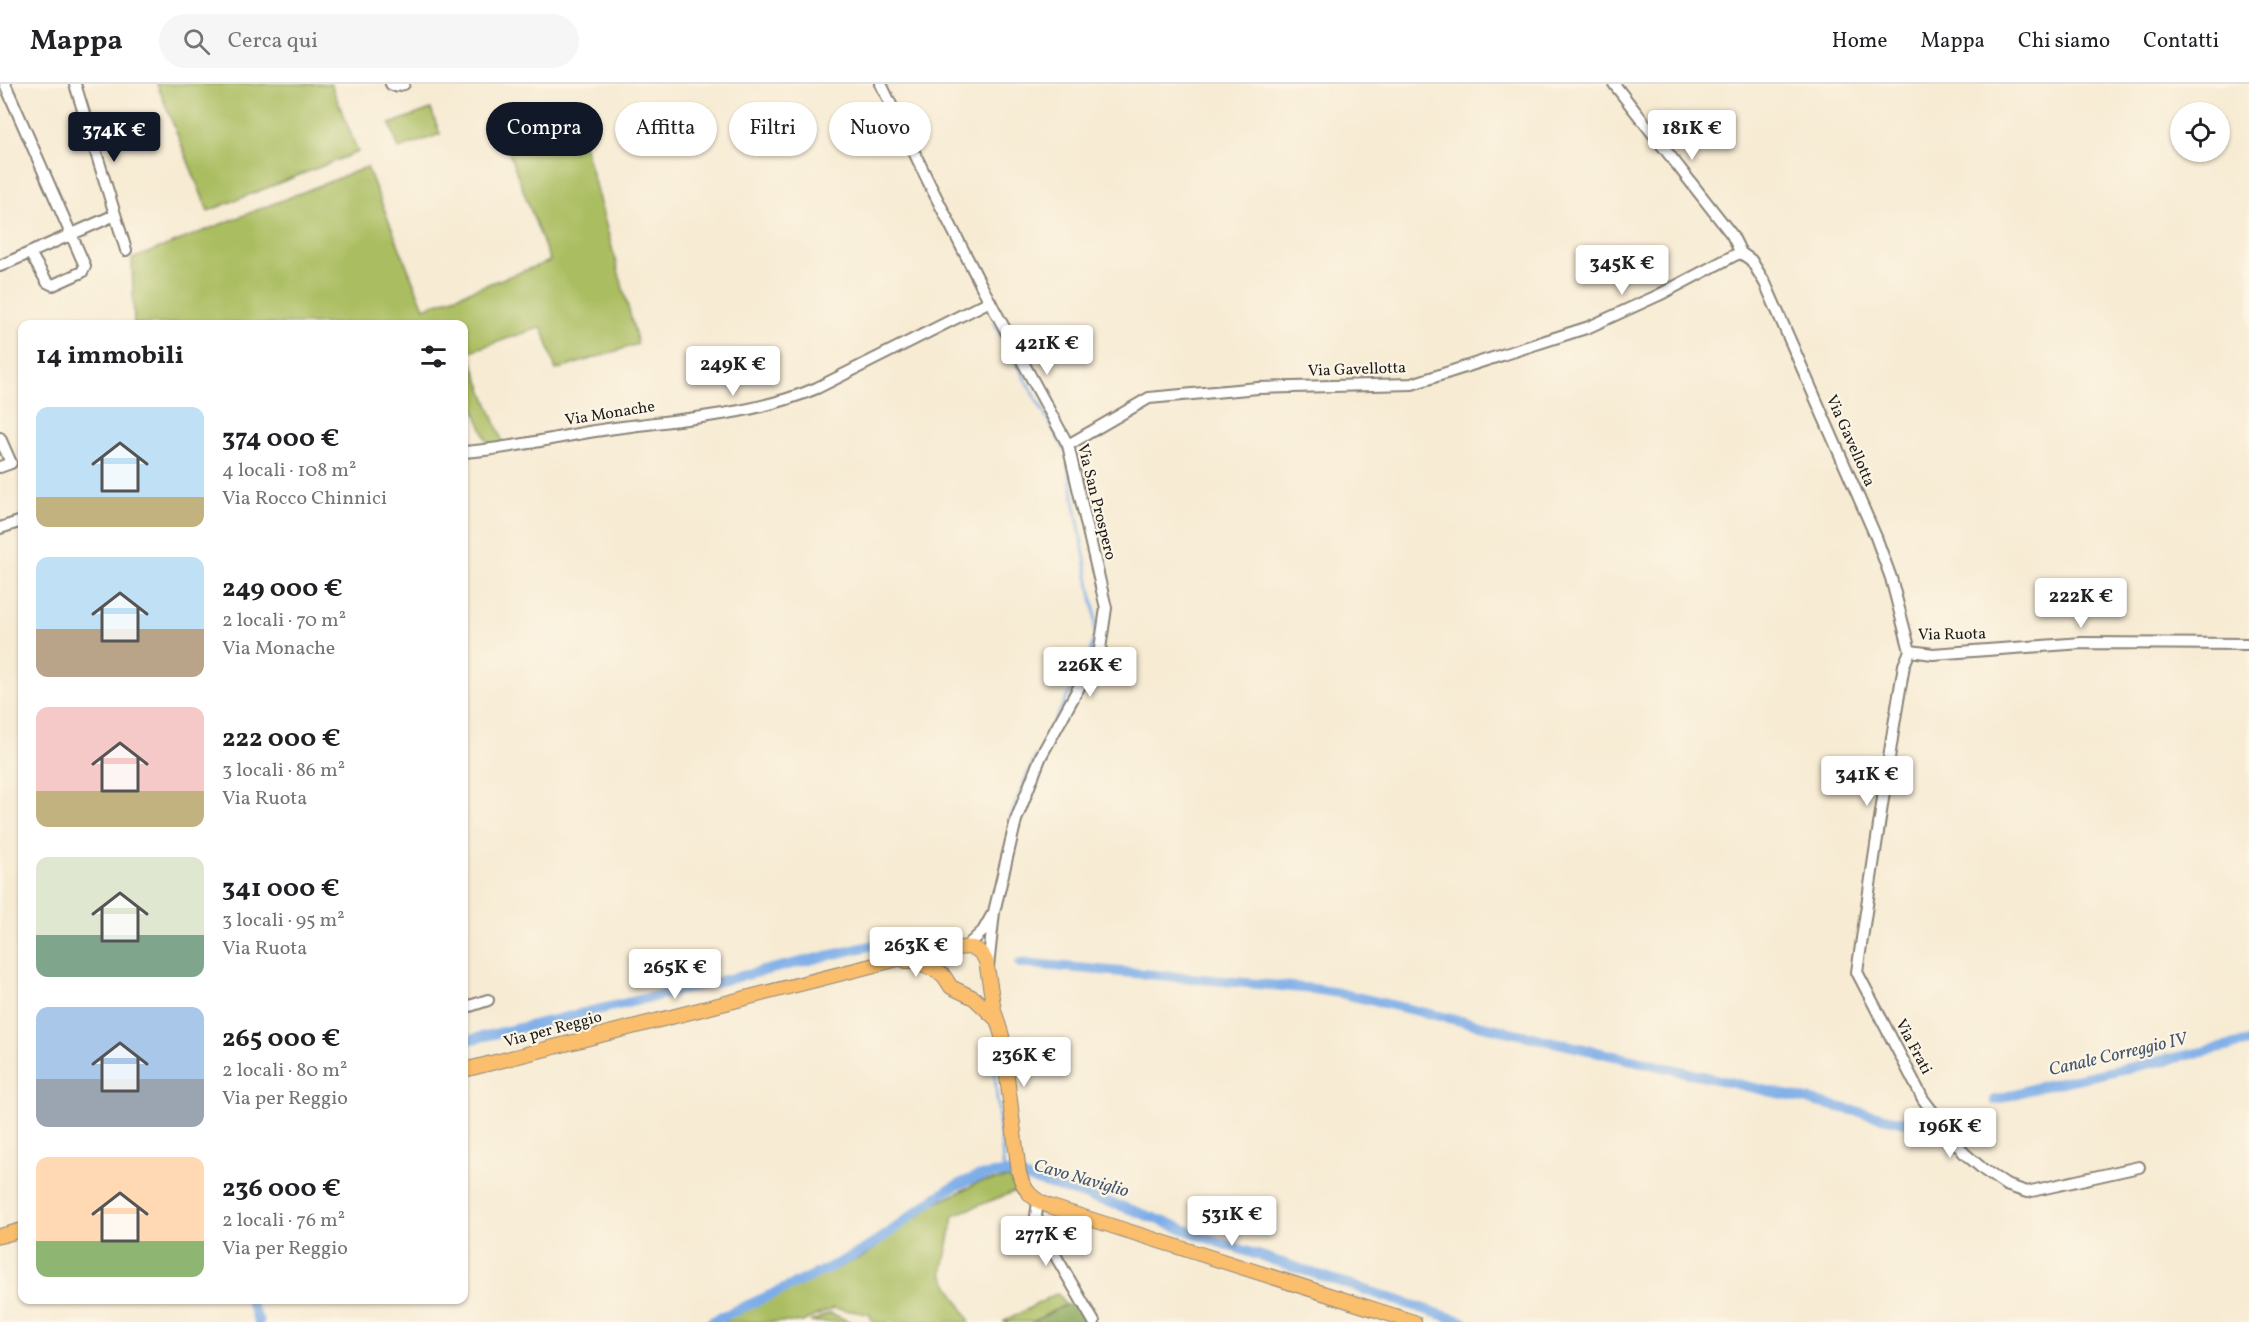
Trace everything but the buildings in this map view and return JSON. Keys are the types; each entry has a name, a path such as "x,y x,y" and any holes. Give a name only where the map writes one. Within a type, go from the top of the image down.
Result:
{"main road":[{"name":"Via per Reggio","path":"468,1069 915,955 961,948"},
{"path":"944,976 943,964 950,952 961,948 972,948 983,955 1002,1036 1017,1165 1025,1190 1038,1202 1414,1322"},
{"name":"Via per Reggio","path":"895,961 915,961 927,965 944,976 951,987 980,1002 997,1019"},
{"path":"963,992 975,990 982,984 988,972"},
{"path":"0,1236 18,1231"}],"street":[{"path":"5,84 85,266 82,272 53,285 47,282 30,253"},
{"path":"75,84 126,250"},
{"path":"391,84 395,86 404,84"},
{"name":"Via San Prospero","path":"881,84 990,301 1068,445 1106,608 1100,649 1041,756 1016,820 994,912 988,972"},
{"name":"Via Gavellotta","path":"1614,84 1732,235 1742,254 1751,260 1765,283 1876,537 1894,587 1910,651"},
{"path":"0,266 115,215"},
{"name":"Via Gavellotta","path":"1068,445 1149,398 1258,388 1412,384 1589,327 1659,295 1735,255 1742,254"},
{"name":"Via Monache","path":"468,452 732,412 787,400 817,388 990,301"},
{"path":"0,438 11,463 0,467"},
{"path":"0,528 18,522"},
{"name":"Via Ruota","path":"1857,972 1903,675 1910,651 1933,654 2094,643 2249,644"},
{"name":"Via San Prospero","path":"961,948 983,931 994,912"},
{"name":"Via Frati","path":"1857,972 1923,1099 1964,1153 1984,1170 2006,1185 2027,1192 2139,1167"},
{"path":"468,1007 488,1000"},
{"path":"1038,1202 1036,1216 1040,1228 1094,1322"}],"green space":[{"path":"157,84 331,84 358,152 208,211"},
{"path":"431,109 440,134 399,149 390,124"},
{"path":"510,156 587,156 638,344 556,370 542,327 468,352 468,320 134,320 132,259 367,167 424,308 550,261"},
{"path":"468,352 503,443 489,447 468,393"},
{"path":"1009,1178 1016,1191 954,1215 942,1273 970,1322 873,1322 869,1314 833,1308 802,1322 719,1322 864,1256 933,1205 979,1182"},
{"path":"1058,1293 1065,1305 1032,1322 1003,1322"},
{"path":"1065,1305 1074,1305 1085,1322 1032,1322"},
{"path":"830,1313 851,1322 810,1322"}],"waterway":[{"path":"993,322 1065,450"},
{"path":"1045,739 1090,654 1095,633 1095,614 1068,466"},
{"path":"1011,817 1036,755"},
{"path":"468,1040 904,938"},
{"path":"1020,963 1339,993 1908,1123 1926,1121"},
{"name":"Canale Correggio IV","path":"1995,1100 2038,1087 2249,1042"},
{"path":"993,1054 1004,1173"},
{"name":"Cavo Naviglio","path":"711,1322 805,1280 860,1252 930,1201 967,1180 988,1174 1010,1173 1124,1207 1221,1243 1464,1322"},
{"path":"251,1304 259,1322"}]}
